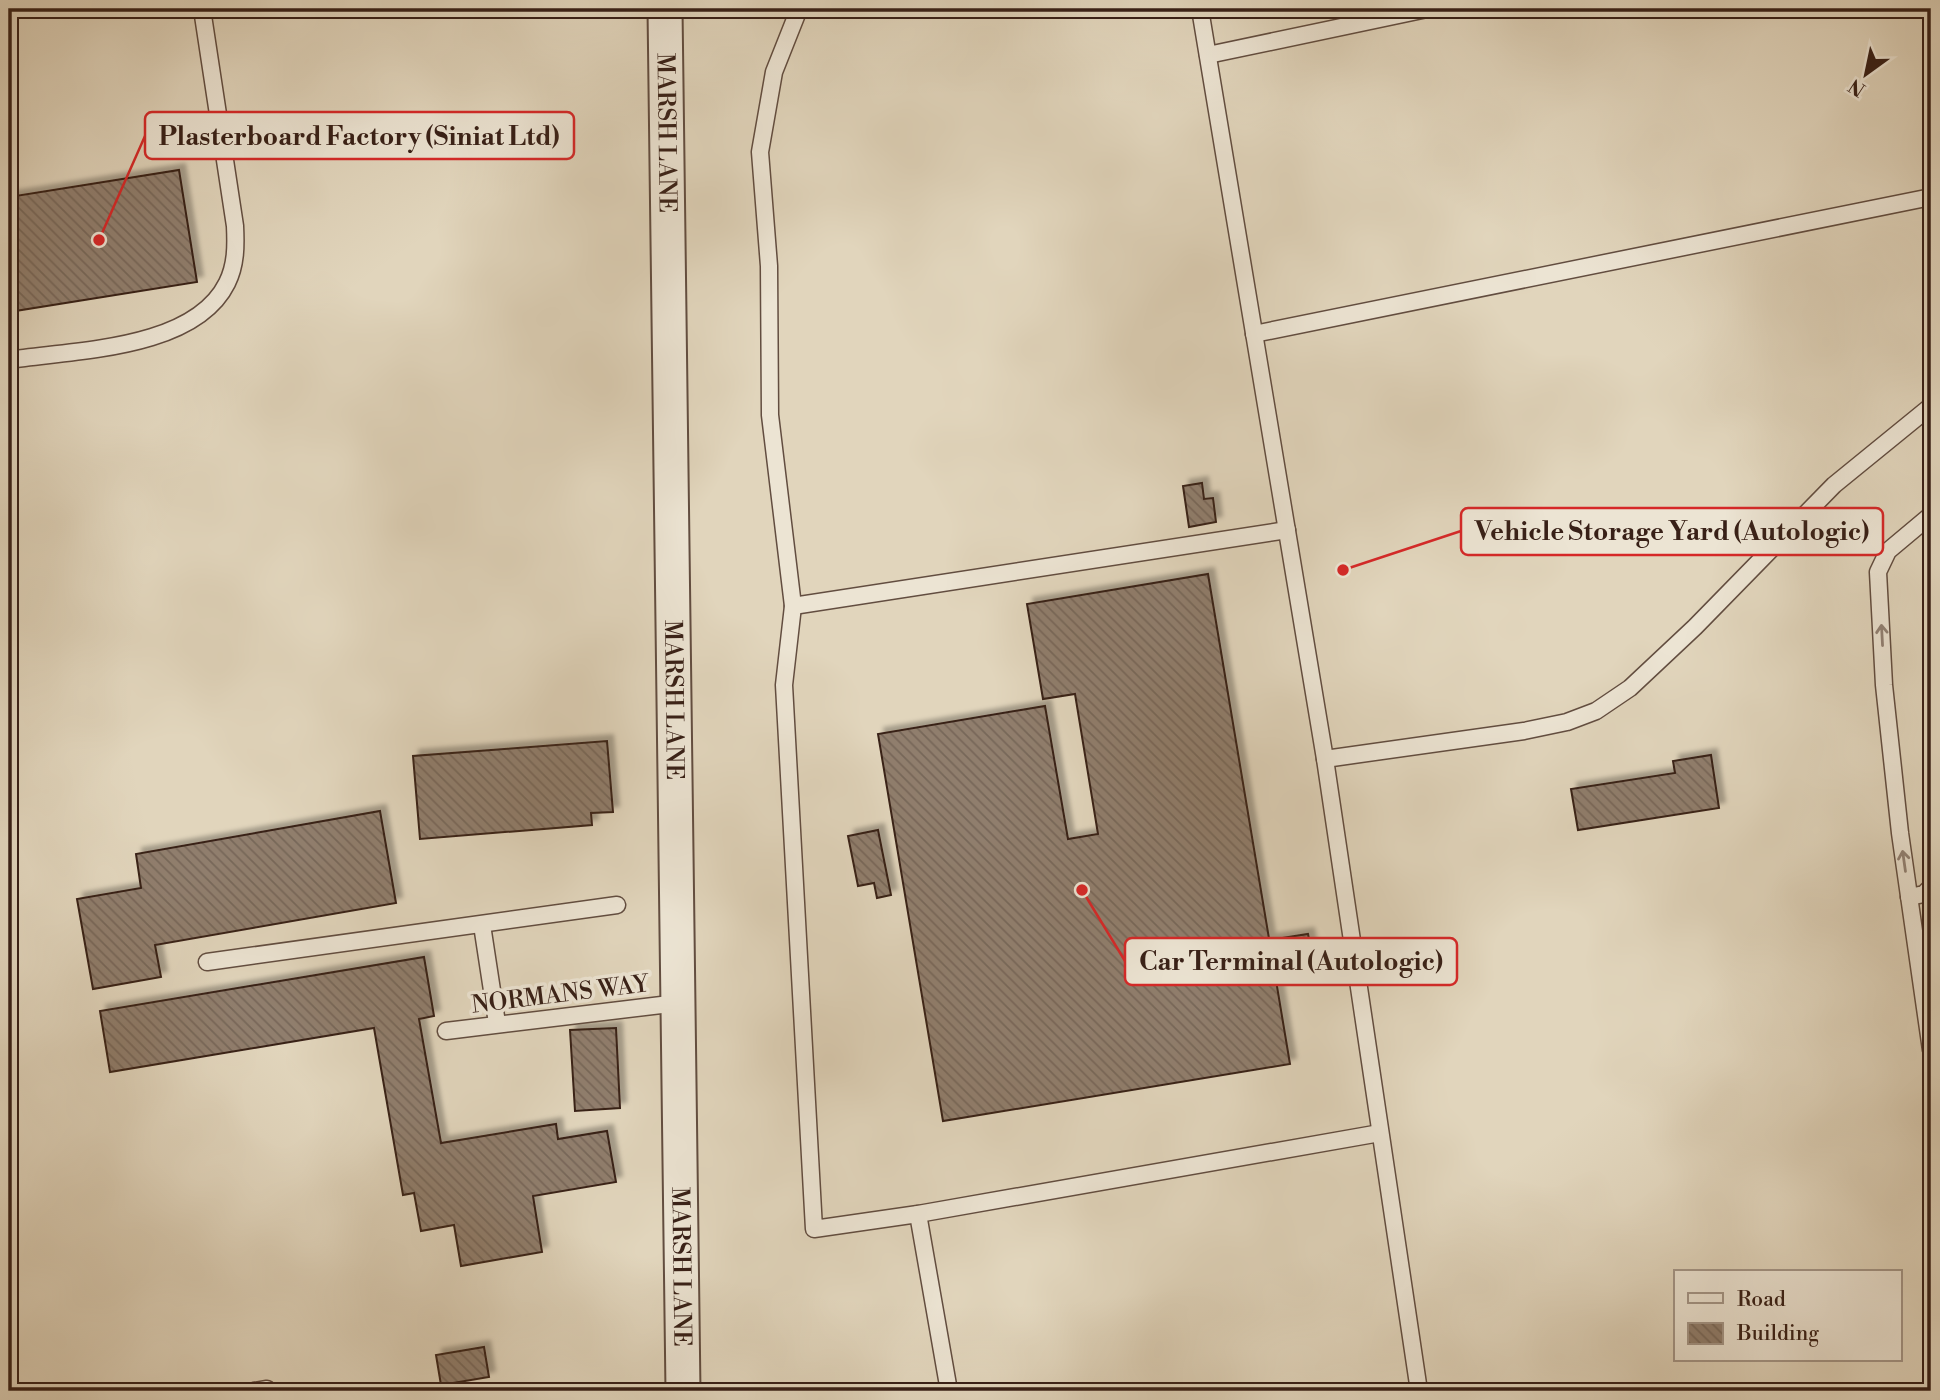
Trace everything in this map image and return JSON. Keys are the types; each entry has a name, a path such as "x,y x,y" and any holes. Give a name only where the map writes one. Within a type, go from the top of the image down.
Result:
{"street":[{"name":"MARSH LANE","path":"665,9 683,1391"}],"lane":[{"path":"9,360 166,335 205,310 226,285 236,251 236,226 202,9"},
{"path":"799,9 774,72 760,152 769,266 770,415 793,606 784,685 814,1229 918,1214 1380,1133"},
{"path":"1200,9 1325,759 1419,1391"},
{"path":"1208,55 1427,9"},
{"path":"1254,334 1931,197"},
{"path":"1325,759 1524,731 1567,722 1596,710 1630,688 1695,627 1834,485 1873,450 1931,406"},
{"path":"1931,515 1888,551 1878,572 1884,685 1909,897 1931,1050"},
{"path":"793,606 1287,530"},
{"path":"1909,897 1924,894 1931,887"},
{"path":"207,962 617,905"},
{"path":"482,925 497,1023"},
{"name":"NORMANS WAY","path":"446,1031 678,1003"},
{"path":"918,1214 949,1391"}],"building":[{"path":"179,170 197,282 9,312 9,197"},
{"path":"1202,483 1204,499 1213,498 1216,522 1189,527 1183,486"},
{"path":"1208,574 1290,1064 943,1121 878,734 1045,706 1068,839 1098,834 1075,694 1043,699 1027,604"},
{"path":"607,741 613,812 591,813 592,825 420,839 413,756"},
{"path":"1711,755 1719,808 1578,830 1571,789 1675,773 1673,761"},
{"path":"380,811 396,903 155,945 161,977 93,989 77,899 141,888 136,854"},
{"path":"878,830 891,895 877,898 874,883 858,886 848,836"},
{"path":"1308,934 1315,969 1275,976 1269,940"},
{"path":"424,957 434,1016 419,1019 441,1143 556,1124 558,1139 607,1131 616,1182 533,1196 542,1252 461,1266 454,1225 421,1231 414,1193 403,1195 374,1028 110,1072 100,1011"},
{"path":"616,1028 620,1108 575,1111 570,1030"},
{"path":"484,1347 489,1377 441,1385 436,1355"}],"place":[{"name":"Plasterboard Factory (Siniat Ltd)","path":"99,240"},
{"name":"Vehicle Storage Yard (Autologic)","path":"1343,570"},
{"name":"Car Terminal (Autologic)","path":"1082,890"}]}
